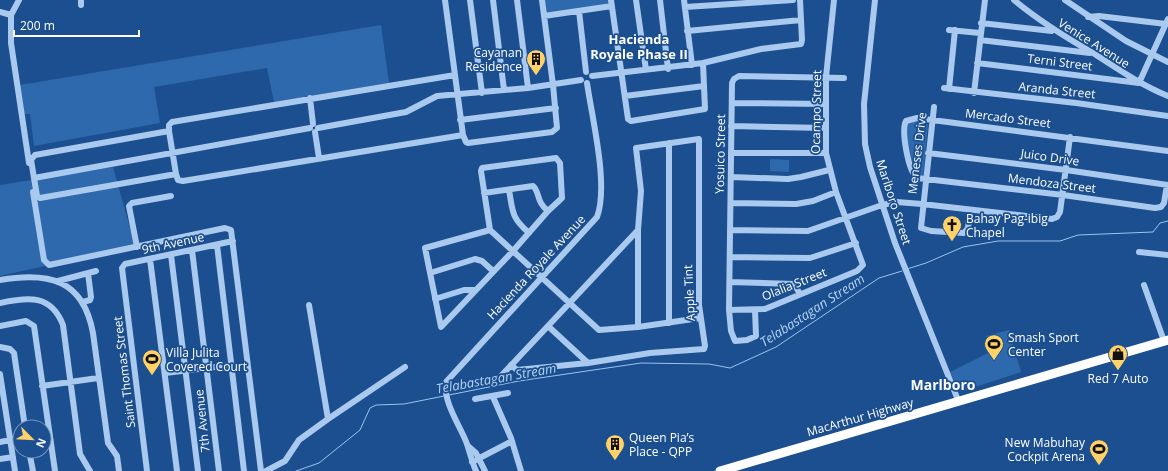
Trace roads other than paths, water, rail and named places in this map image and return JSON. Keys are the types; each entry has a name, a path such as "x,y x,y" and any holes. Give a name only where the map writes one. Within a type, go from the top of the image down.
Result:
{"highway":[{"name":"MacArthur Highway","path":"720,471 1166,340"}],"street":[{"path":"19,0 11,15 12,50 45,262 49,265 55,265 227,228 231,230 261,471"},
{"path":"445,0 460,120 466,142 472,143 552,132 557,128 556,108 542,0"},
{"path":"470,0 482,93"},
{"path":"493,0 504,90"},
{"path":"517,0 528,88"},
{"path":"636,0 646,70"},
{"path":"660,0 668,69"},
{"path":"684,0 692,65"},
{"path":"684,7 794,0"},
{"path":"579,11 586,72 592,76 668,69 703,63 761,49 800,44 802,43 800,0"},
{"name":"Ocampo Street","path":"834,0 826,77 826,153 829,170 836,192 856,243 863,266"},
{"name":"Marlboro Street","path":"874,0 864,104 864,131 869,163 882,205 907,274 958,400"},
{"path":"974,93 985,0"},
{"name":"Venice Avenue","path":"1014,0 1054,31 1094,54 1139,83 1168,96"},
{"path":"1065,0 1119,37 1168,62"},
{"path":"544,16 579,11 612,3 628,119 631,121 705,109 703,63"},
{"path":"0,12 11,15"},
{"path":"1088,17 1099,16 1167,22 1139,83"},
{"path":"687,31 801,20"},
{"path":"982,23 1054,31"},
{"name":"Aranda Street","path":"980,33 952,30 946,89 1076,103 1168,116"},
{"path":"980,40 1094,54"},
{"name":"Terni Street","path":"977,63 1139,83"},
{"path":"581,80 582,75 586,72"},
{"path":"454,75 172,122 169,125 169,131 176,174 178,180 183,181 463,135"},
{"path":"34,178 173,152 406,112 437,96 528,88 581,80 587,83 591,81 592,76"},
{"name":"Yosuico Street","path":"755,310 756,336 746,340 735,341 731,331 729,310 732,83 736,76 844,78"},
{"name":"Hacienda Royale Avenue","path":"476,471 468,446 448,398 446,380 592,224 600,206 602,184 587,83"},
{"path":"625,96 704,86"},
{"path":"310,98 319,158"},
{"path":"732,103 826,104"},
{"name":"Meneses Drive","path":"934,107 922,204 921,227 925,231 964,233 968,228 970,210"},
{"path":"460,120 556,108"},
{"name":"Mercado Street","path":"917,178 911,171 904,130 904,124 909,119 932,120 1070,137 1168,152"},
{"path":"731,126 826,128"},
{"path":"169,131 34,155 31,160 37,196 40,198 176,174"},
{"path":"730,230 808,231 882,205 897,202 1052,219 1059,214 1063,195 1070,137"},
{"name":"Apple Tint","path":"511,366 518,370 588,363 637,354 704,349 705,342 700,318 698,269 700,140 697,139 669,143"},
{"path":"638,327 638,230 641,192 635,149 669,143 669,323"},
{"name":"Juico Drive","path":"928,152 1168,185"},
{"path":"731,153 826,153"},
{"path":"490,230 426,247 424,249 441,327 513,251 564,195 560,163 556,158 482,168 481,171 490,230 513,251 541,278 599,330 638,327 700,318"},
{"path":"731,177 788,179 829,170"},
{"name":"Mendoza Street","path":"917,178 1158,208 1164,203 1168,185"},
{"path":"484,193 534,187 540,205 548,211"},
{"path":"509,190 513,215 517,222 529,233"},
{"path":"731,203 796,204 813,201 836,192"},
{"path":"137,247 129,206 132,203 171,196"},
{"path":"501,376 638,230"},
{"name":"9th Avenue","path":"123,271 125,264 233,241"},
{"path":"626,242 638,245"},
{"path":"730,257 810,258 856,243"},
{"path":"217,245 244,471"},
{"name":"7th Avenue","path":"192,250 208,368 219,471"},
{"path":"1139,252 1168,255"},
{"path":"171,255 198,471"},
{"path":"150,258 165,373 168,414 177,471"},
{"path":"430,273 475,259 482,261 493,271"},
{"name":"Olalia Street","path":"729,310 765,309 856,271 863,266"},
{"path":"58,281 96,271"},
{"name":"Saint Thomas Street","path":"123,271 147,471"},
{"path":"83,302 90,300 91,297 88,273"},
{"path":"0,280 34,276 58,281 65,284 83,302 91,321 108,443 116,456 119,471"},
{"path":"730,282 794,284 800,294"},
{"path":"1144,285 1166,340"},
{"path":"435,299 464,290 476,290"},
{"path":"0,303 18,299 33,299 42,301 59,315 63,325 80,454 90,471"},
{"path":"309,305 328,419"},
{"path":"0,326 26,321 34,326 55,471"},
{"path":"548,326 588,363"},
{"path":"0,347 10,349 14,354 24,419"},
{"path":"165,373 232,365"},
{"path":"266,471 285,461 299,440 405,367"},
{"path":"0,374 12,451"},
{"path":"42,386 98,378"},
{"path":"475,399 493,397 508,393"},
{"path":"493,397 512,441 521,471"},
{"path":"0,442 10,440"},
{"path":"472,462 512,441"},
{"name":"Hacienda Royale Avenue","path":"468,446 476,453 485,471"},
{"path":"0,459 12,457"},
{"path":"13,459 16,471"},
{"path":"30,459 32,471"}],"waterway":[{"name":"Telabastagan Stream","path":"907,269 926,263 963,247 998,241 1060,241 1078,235 1153,232 1160,223 1168,221"},
{"name":"Telabastagan Stream","path":"449,395 519,381 641,363 709,364 730,368 776,347 879,278 902,271"},
{"name":"Telabastagan Stream","path":"296,471 319,463 360,430 370,408 376,405 404,404 444,396"}],"place":[{"name":"Cayanan Residence","path":"536,76"},
{"name":"Bahay Pag-ibig Chapel","path":"952,242"},
{"name":"Smash Sport Center","path":"994,361"},
{"name":"Red 7 Auto","path":"1118,371"},
{"name":"Villa Julita Covered Court","path":"152,376"},
{"name":"Queen Pia’s Place - QPP","path":"615,461"},
{"name":"New Mabuhay Cockpit Arena","path":"1099,466"}],"district":[{"name":"Hacienda Royale Phase II","path":"639,46"},
{"name":"Marlboro","path":"943,384"}]}
